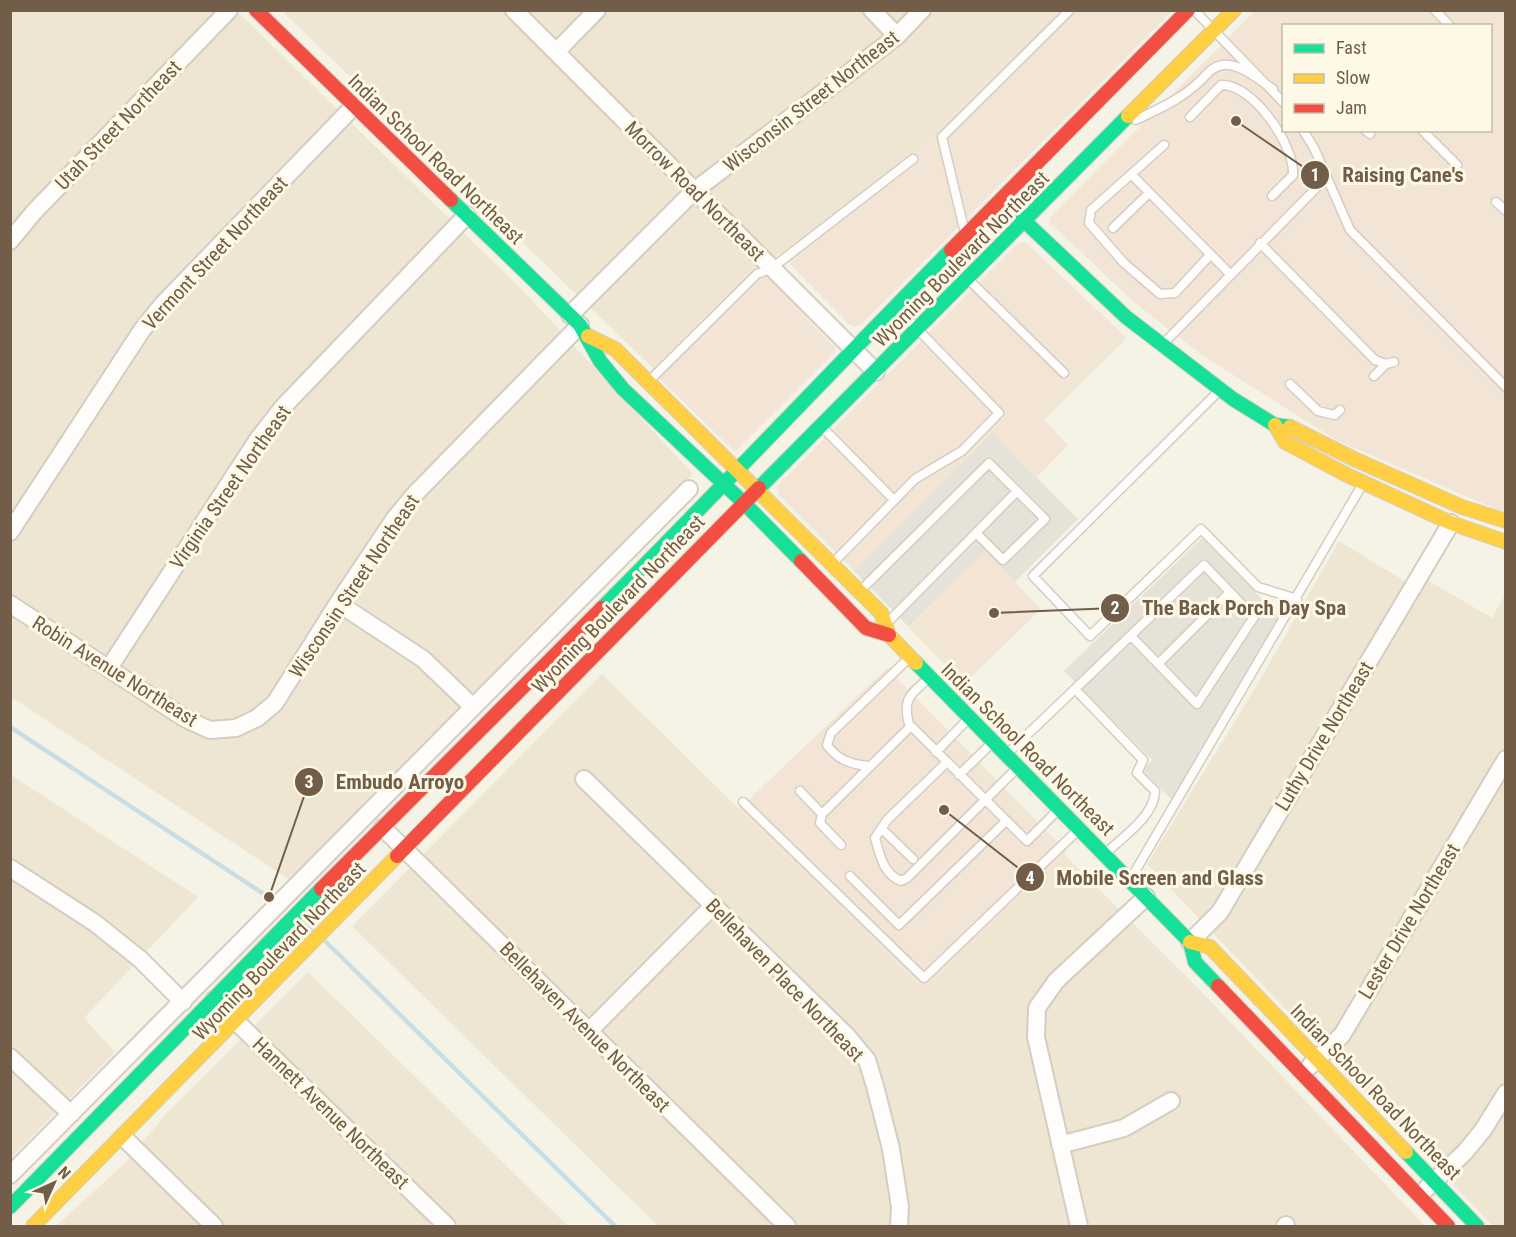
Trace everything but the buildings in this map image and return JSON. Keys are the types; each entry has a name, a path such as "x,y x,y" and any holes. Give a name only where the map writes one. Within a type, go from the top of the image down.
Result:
{"street":[{"name":"Utah Street Northeast","path":"10,241 34,212 229,10"},
{"name":"Indian School Road Northeast","path":"256,10 579,326 615,349 881,614 887,630 910,657 1190,942 1195,962 1448,1227"},
{"name":"Morrow Road Northeast","path":"514,10 876,372"},
{"path":"556,52 597,10"},
{"path":"872,10 897,36"},
{"name":"Wisconsin Street Northeast","path":"256,718 275,703 338,603 414,495 579,326 694,191 897,36 922,10"},
{"name":"Wyoming Boulevard Northeast","path":"10,1207 317,893 739,471 853,349 1188,10"},
{"name":"Wyoming Boulevard Northeast","path":"33,1227 744,503 969,280 1234,10"},
{"name":"Vermont Street Northeast","path":"10,532 142,330 162,305 354,106"},
{"path":"1003,199 1124,315 1221,390 1275,424 1294,427 1354,459 1462,507 1504,518"},
{"name":"Virginia Street Northeast","path":"109,668 258,439 283,407 467,215"},
{"name":"Indian School Road Northeast","path":"579,326 600,361 623,389 744,503 866,628 887,630"},
{"path":"1275,424 1285,442 1365,483 1451,523 1506,542"},
{"path":"1365,483 1385,484 1485,524 1504,518"},
{"path":"10,1175 689,489"},
{"name":"Luthy Drive Northeast","path":"1190,942 1220,912 1451,523"},
{"path":"338,603 423,659 473,707"},
{"name":"Robin Avenue Northeast","path":"10,604 184,717 210,730 236,728 256,718"},
{"name":"Lester Drive Northeast","path":"1302,1074 1342,1035 1506,759"},
{"name":"Bellehaven Place Northeast","path":"584,779 846,1035 867,1060 891,1149 900,1207 899,1227"},
{"name":"Bellehaven Avenue Northeast","path":"383,828 787,1227"},
{"path":"10,868 95,923 140,959 183,1002"},
{"path":"1079,1227 1036,1037 1037,1008 1056,981 1146,897"},
{"path":"589,1031 713,906"},
{"name":"Indian School Road Northeast","path":"1190,942 1210,947 1477,1227"},
{"name":"Hannett Avenue Northeast","path":"214,1000 447,1227"},
{"path":"10,1057 71,1114"},
{"path":"1419,1197 1465,1152 1483,1130 1506,1093"},
{"path":"1060,1145 1124,1128 1171,1101"},
{"path":"123,1137 214,1227"}],"lane":[{"path":"965,237 942,137 1070,10"},
{"path":"1194,10 1282,100"},
{"path":"1435,10 1448,24"},
{"path":"1114,132 1171,103 1194,87 1212,69 1223,65 1241,69 1273,89"},
{"path":"1190,117 1221,85 1231,84 1244,93 1281,131 1294,166 1293,175 1272,196"},
{"path":"1304,132 1343,219 1358,240 1506,387"},
{"path":"1424,132 1457,165"},
{"path":"1164,145 1091,210 1089,223 1124,263 1160,294 1174,292 1210,255"},
{"path":"648,382 757,274 771,268 913,159"},
{"path":"1131,174 1230,274"},
{"path":"1162,345 1326,178"},
{"path":"1113,228 1149,193"},
{"path":"1496,202 1506,212"},
{"path":"1260,243 1375,360 1390,363 1374,376"},
{"path":"969,280 1064,373"},
{"path":"832,564 915,479 962,451 999,413 896,306"},
{"path":"1290,384 1318,411 1335,415 1340,410"},
{"path":"1221,390 1033,576 1090,636 1201,529 1258,587 1297,599"},
{"path":"822,427 894,500"},
{"path":"859,592 989,463 1045,519 1003,560 976,533"},
{"path":"1130,880 1365,483"},
{"path":"887,630 1017,491"},
{"path":"1006,755 1204,565 1254,617 1197,704 1131,636"},
{"path":"1158,664 1230,592"},
{"path":"868,766 848,763 834,754 827,745 831,733 910,657"},
{"path":"930,677 908,697 905,709 910,726 1027,842 1060,809"},
{"path":"1076,689 1143,760 1137,772 1155,791 1155,800 1150,810 1104,854"},
{"path":"936,752 970,717"},
{"path":"841,845 820,823 822,814 910,726"},
{"path":"960,775 994,742"},
{"path":"947,762 875,838 882,864 896,879 901,881 1018,767"},
{"path":"801,791 822,814"},
{"path":"743,802 924,978 1079,829"},
{"path":"850,876 899,926 1006,821"},
{"path":"882,829 913,859"}],"shaded area":[{"path":"10,11 237,11 525,293 693,474 293,882 11,697"},
{"path":"282,11 1054,11 922,147 780,254 755,267 653,368"},
{"path":"1054,11 1172,11 861,325 855,327 849,324 780,254 922,147"},
{"path":"1255,11 1505,11 1505,513 1336,440 1202,355 1135,303 1049,222 1051,216"},
{"path":"1025,242 1127,338 1044,420 1068,445 1037,477 992,432 854,571 778,494 779,484 1018,243"},
{"path":"756,267 836,348 833,354 735,452 651,370"},
{"path":"992,432 1078,519 1015,582 985,551 909,627 854,571"},
{"path":"1202,538 1280,617 1172,800 1143,770 1152,760 1064,671"},
{"path":"1339,541 1406,582 1429,581 1492,618 1505,595 1505,1226 1493,1226 1147,864 1253,692"},
{"path":"985,551 1041,609 964,684 909,628"},
{"path":"887,668 1067,852 935,979 932,978 923,990 739,809"},
{"path":"602,674 923,990 932,978 935,979 1064,854 1192,982 1425,1226 658,1226 352,926"},
{"path":"11,775 198,897 84,1018 115,1052 11,1158"},
{"path":"308,972 568,1226 56,1226 125,1163 167,1113"}],"waterway":[{"path":"10,727 276,902"},
{"path":"299,920 314,932"},
{"path":"323,939 615,1226"}],"traffic: fast":[{"path":"759,488 1128,116"},
{"path":"451,200 580,325 600,361 623,389 744,503 801,561"},
{"path":"1016,213 1126,317 1233,399 1275,425 1290,427"},
{"path":"602,608 951,250"},
{"path":"916,663 1190,942 1195,962 1218,986"},
{"path":"10,1207 321,889"},
{"path":"1406,1152 1477,1226"}],"traffic: slow":[{"path":"1128,116 1234,10"},
{"path":"588,336 615,349 881,613 889,635 916,663"},
{"path":"1275,425 1285,442 1347,475 1451,523 1506,542"},
{"path":"1290,427 1354,459 1462,507 1506,521"},
{"path":"33,1226 397,856"},
{"path":"1190,942 1210,947 1406,1152"}],"traffic: jam":[{"path":"256,10 451,200"},
{"path":"951,250 1188,10"},
{"path":"397,856 759,488"},
{"path":"801,561 866,628 889,635"},
{"path":"321,889 602,608"},
{"path":"1218,986 1448,1226"}],"place":[{"name":"Raising Cane's","path":"1236,121"},
{"name":"The Back Porch Day Spa","path":"994,613"},
{"name":"Mobile Screen and Glass","path":"944,810"},
{"name":"Embudo Arroyo","path":"269,897"}]}
